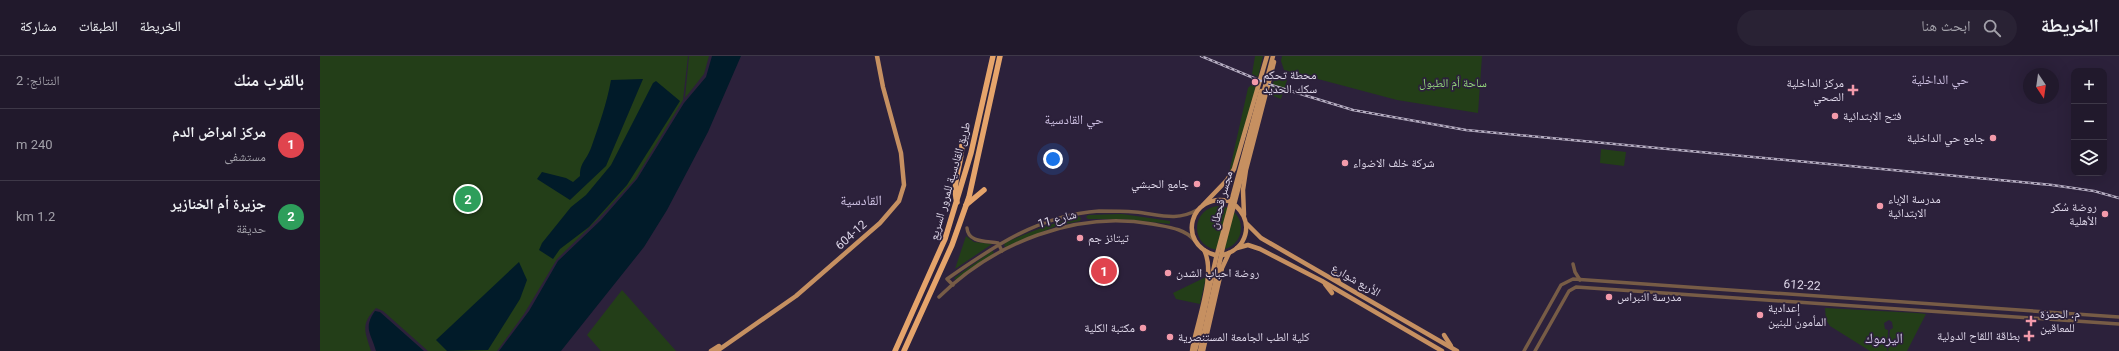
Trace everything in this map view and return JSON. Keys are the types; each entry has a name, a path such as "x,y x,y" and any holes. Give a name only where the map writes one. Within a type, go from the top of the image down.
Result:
{"highway":[{"name":"طريق القادسية للمرور السريع","path":"895,351 945,239 971,153 993,56"},
{"name":"طريق القادسية للمرور السريع","path":"904,351 952,245 966,205 979,154 1000,56"},
{"path":"957,202 955,187 961,159 962,141"},
{"path":"966,205 984,190"}],"main road":[{"name":"604-12","path":"717,351 796,296 880,223 898,201 904,185 901,153 883,87 877,56"},
{"path":"1215,255 1204,250 1194,240 1192,224 1198,209 1227,180 1234,169 1271,56"},
{"path":"1223,255 1237,248 1244,240 1247,224 1244,215 1243,190 1271,56"},
{"name":"مجسر قحطان","path":"1195,351 1201,336 1271,56"},
{"path":"1203,205 1216,200 1229,202"},
{"path":"1236,206 1244,215"},
{"name":"الأربع شوارع","path":"1247,224 1261,238 1457,351"},
{"name":"الأربع شوارع","path":"1237,248 1248,245 1260,249 1322,281 1418,340 1442,351"},
{"path":"1192,351 1208,273 1207,260 1204,250"},
{"path":"1201,351 1222,268 1229,253"},
{"path":"1335,274 1339,282"},
{"path":"1322,281 1332,293"},
{"path":"1444,335 1452,348"},
{"name":"مجسر قحطان","path":"1201,336 1201,351"},
{"name":"604-12","path":"711,351 731,340"}],"street":[{"name":"شارع 11","path":"952,285 947,278 998,243 1017,233 1060,217 1083,213 1128,211 1172,218 1184,216 1198,209"},
{"path":"1083,213 1084,222"},
{"name":"شارع 11","path":"939,297 952,285 1002,251 1038,234 1058,227 1084,222 1125,221 1147,223 1177,229 1194,240"},
{"path":"966,228 972,239 998,243 1002,251"},
{"path":"1574,264 1575,272 1580,280"},
{"name":"612-22","path":"1524,351 1561,285 1569,280 2119,317"},
{"name":"612-22","path":"1535,351 1569,291 1576,286 2119,324"},
{"path":"1764,292 1764,299"},
{"path":"1916,303 1916,310"},
{"path":"1549,306 1557,311"}],"green space":[{"path":"320,56 688,56 683,100 635,179 598,219 557,259 524,314 497,351 428,351 383,311 376,308 368,319 365,328 371,351 320,351"},
{"path":"689,56 709,56 704,74 685,98"},
{"path":"1255,56 1263,56 1258,77 1252,74"},
{"name":"ساحة أم الطبول","path":"1282,56 1482,56 1478,113 1397,100 1284,70 1281,61"},
{"path":"1279,78 1287,80 1281,99 1271,95 1274,80"},
{"path":"1251,85 1257,86 1234,163 1229,173 1248,88"},
{"path":"1601,149 1626,152 1624,166 1600,163"},
{"path":"1215,206 1223,206 1228,207 1235,212 1240,219 1240,237 1235,244 1228,249 1215,250 1207,247 1200,240 1197,232 1197,224 1200,216 1207,209"},
{"path":"1122,214 1170,221 1170,224 1124,219 1088,219 1086,217 1088,215"},
{"path":"1078,216 1081,218 1080,221 1056,226 1006,247 1004,246 1005,243 1023,235"},
{"path":"966,236 974,242 992,244 955,269"},
{"path":"992,251 994,252 992,255 956,280 954,278"},
{"path":"1206,277 1200,304 1176,299 1173,293"},
{"path":"622,290 676,351 601,351 587,335"},
{"path":"1825,308 1926,314 1907,351 1888,351 1890,330 1893,328 1892,322 1889,320 1884,323 1885,329 1888,330 1887,351 1870,351 1830,326 1826,320"}],"water":[{"path":"712,56 741,56 708,132 667,210 644,247 561,351 499,351 529,311 558,261 601,220 637,179 684,103 706,77"},
{"path":"643,79 606,166 570,200 537,179 542,172 566,178 573,182 580,176 582,164 591,148 600,122 611,80"},
{"path":"656,81 680,101 627,185 589,227 560,249 553,259 539,250 542,243 571,207 586,195 611,165 653,83"},
{"path":"519,262 527,280 520,299 488,350 447,351 436,340"},
{"path":"375,311 380,312 424,351 376,351 369,331 369,322"}],"railway":[{"path":"1201,56 1261,81"},
{"path":"1268,84 1353,110 1466,130 2052,185 2094,191 2119,198"}],"place":[{"name":"محطة تحكم سكك الحديد","path":"1255,82"},
{"name":"مركز الداخلية الصحي","path":"1853,90"},
{"name":"فتح الابتدائية","path":"1835,116"},
{"name":"جامع حي الداخلية","path":"1993,138"},
{"name":"شركة خلف الاضواء","path":"1345,163"},
{"name":"جامع الحبشي","path":"1197,184"},
{"name":"جزيرة أم الخنازير","path":"468,199"},
{"name":"مدرسة الإباء الابتدائية","path":"1880,206"},
{"name":"روضة سُكر الأهلية","path":"2105,214"},
{"name":"تيتانز جم","path":"1080,238"},
{"name":"مركز امراض الدم","path":"1104,271"},
{"name":"روضة احباب الشدن","path":"1168,273"},
{"name":"مدرسة النبراس","path":"1609,297"},
{"name":"إعدادية المأمون للبنين","path":"1760,315"},
{"name":"م. الحمزة للمعاقين","path":"2031,321"},
{"name":"مكتبة الكلية","path":"1143,328"},
{"name":"بطاقة اللقاح الدولية","path":"2029,336"},
{"name":"كلية الطب الجامعة المستنصرية","path":"1170,337"}],"district":[{"name":"حي الداخلية","path":"1940,79"},
{"name":"حي القادسية","path":"1074,119"},
{"name":"القادسية","path":"861,200"},
{"name":"اليرموك","path":"1884,338"}]}
